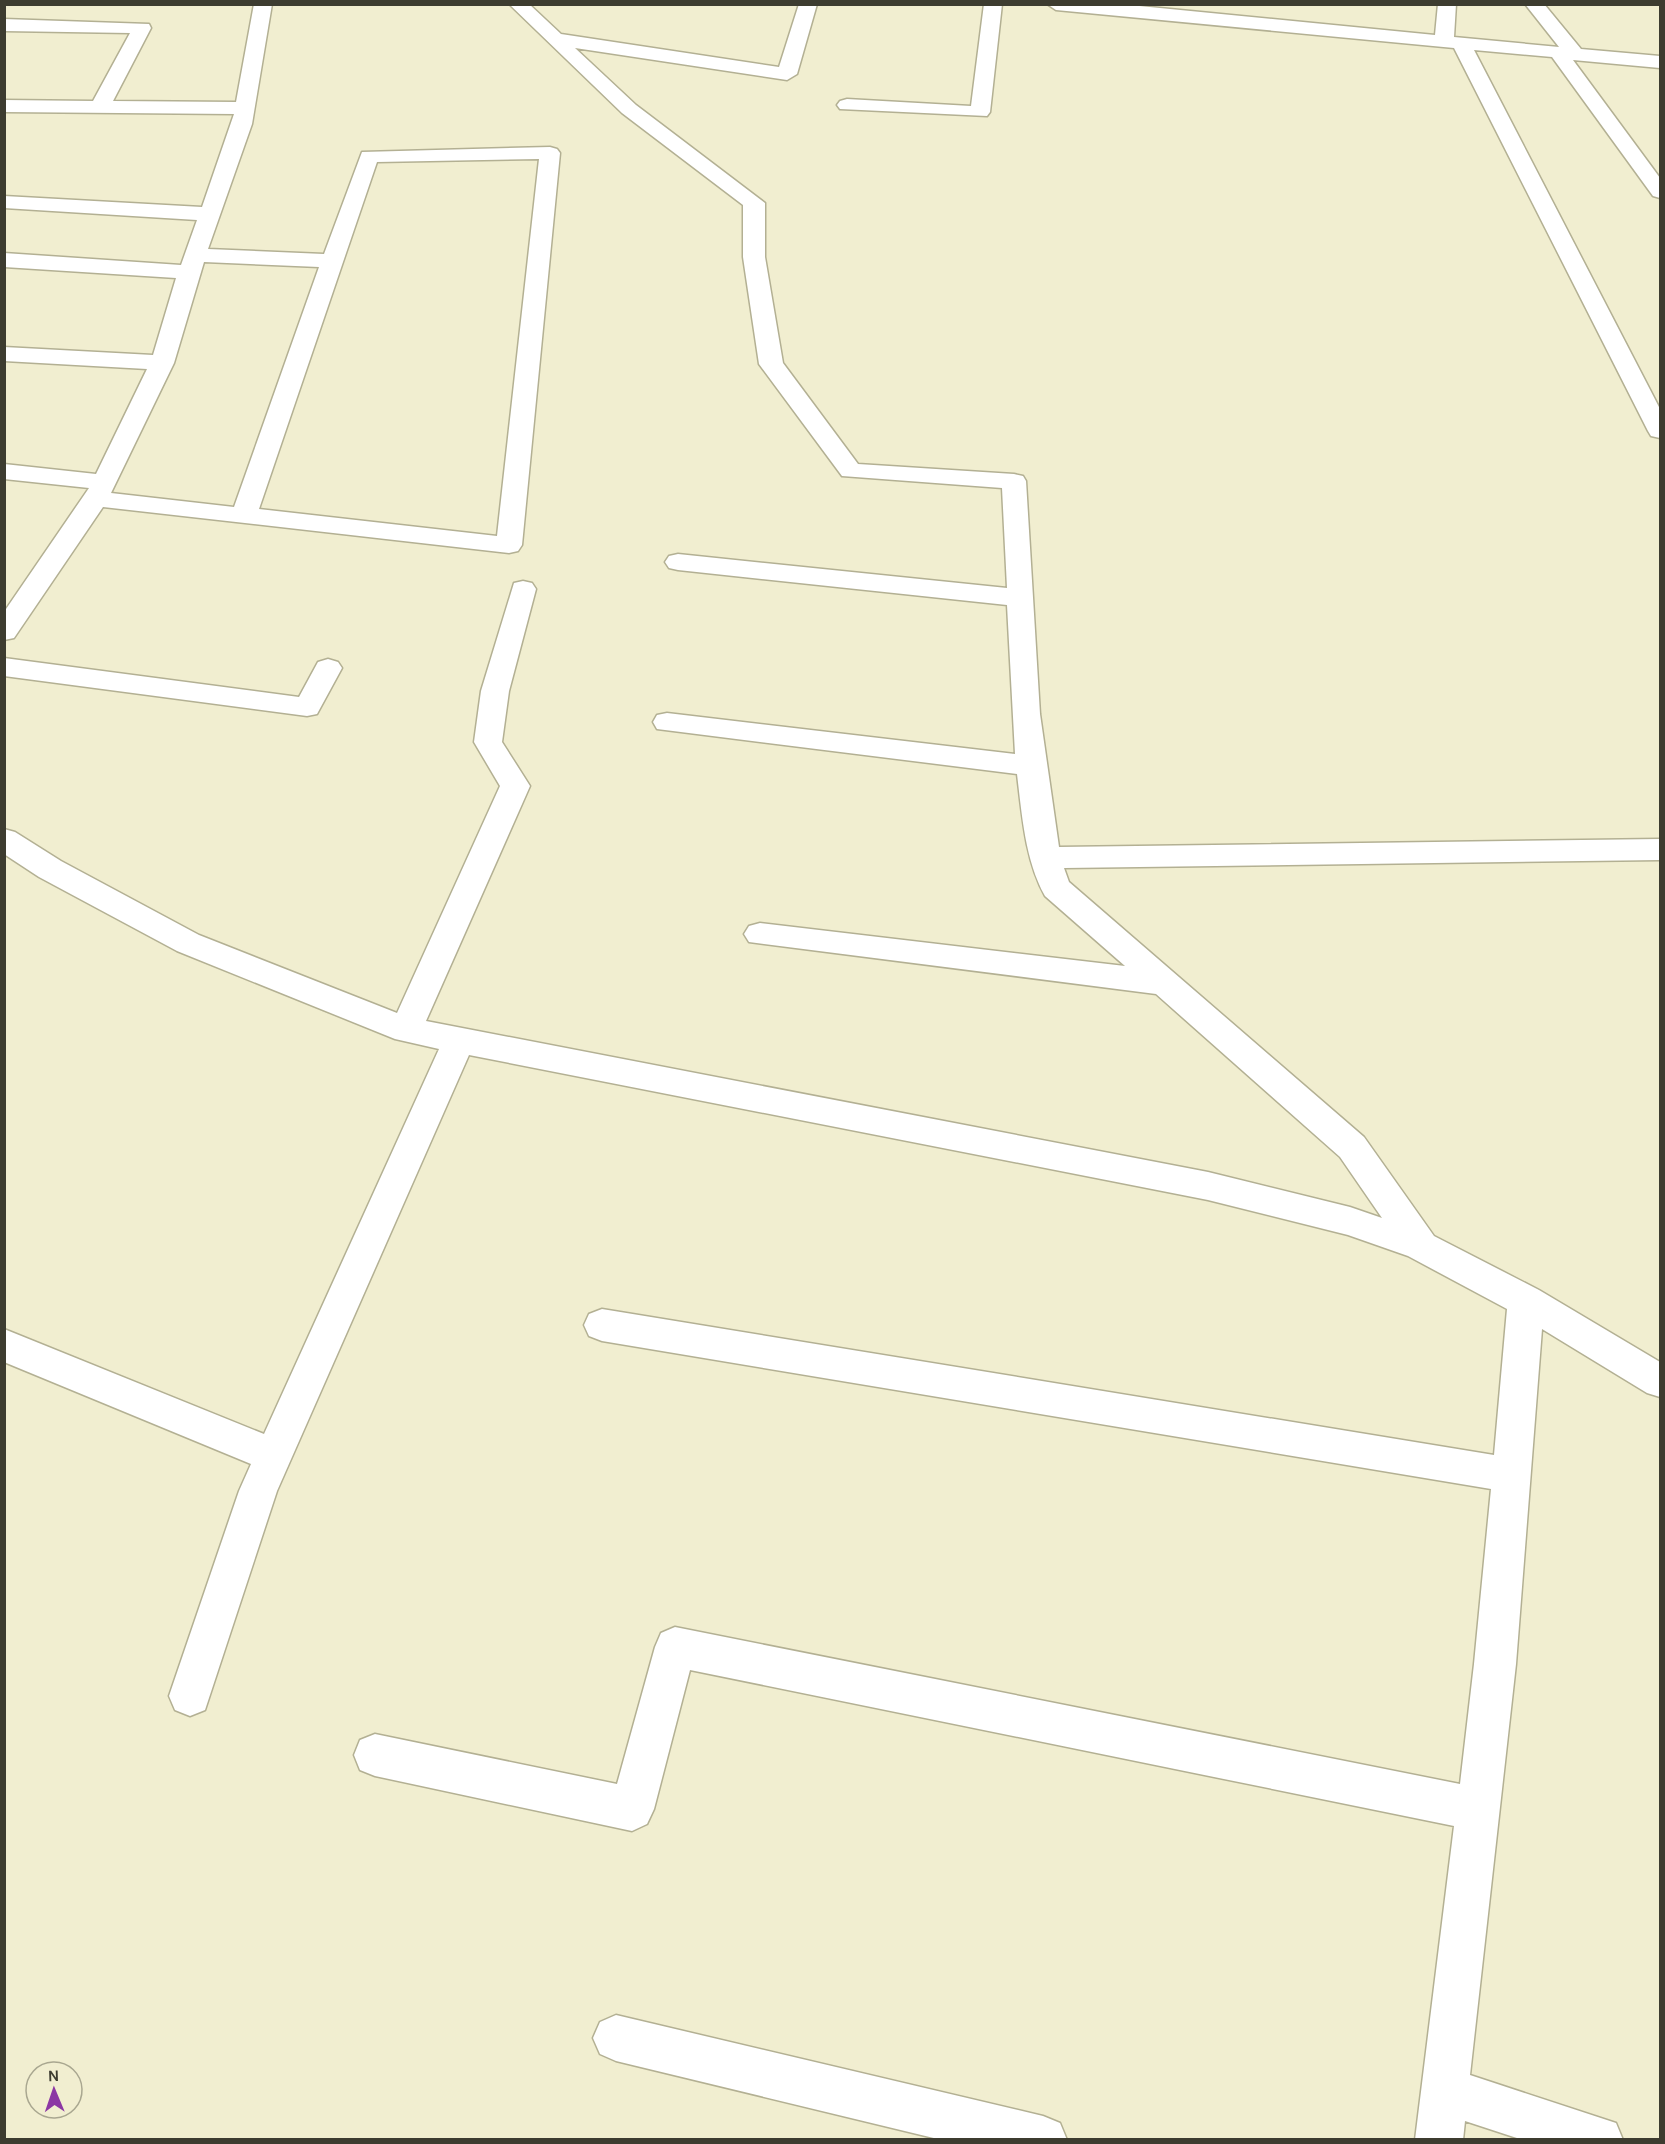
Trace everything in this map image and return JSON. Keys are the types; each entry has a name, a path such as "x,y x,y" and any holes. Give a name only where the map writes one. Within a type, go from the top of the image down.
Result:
{"street":[{"path":"4,632 100,490 162,363 192,263 242,124 263,4"},
{"path":"518,4 637,116 754,203 754,257 771,364 851,471 1014,481 1020,541 1020,598 1030,766 1044,858 1056,888 1352,1147 1421,1246"},
{"path":"555,39 787,74 808,4"},
{"path":"847,105 980,112 993,4"},
{"path":"1056,4 1453,44 1660,62"},
{"path":"1447,4 1453,44 1660,431"},
{"path":"1534,4 1660,192"},
{"path":"4,25 142,28 99,108"},
{"path":"4,106 245,108"},
{"path":"4,471 244,515 509,545 550,153 369,156 244,515"},
{"path":"4,202 210,214"},
{"path":"4,260 192,263 332,261"},
{"path":"4,354 162,363"},
{"path":"678,562 1020,598"},
{"path":"406,1030 515,786 488,741 495,691 523,589"},
{"path":"4,667 307,707 328,668"},
{"path":"667,722 1030,766"},
{"path":"4,838 50,869 188,943 406,1030 1208,1186 1350,1221 1421,1246 1526,1301 1660,1381"},
{"path":"1044,858 1660,849"},
{"path":"760,934 1165,983"},
{"path":"190,1696 258,1491 459,1040"},
{"path":"1439,2139 1496,1664 1526,1301"},
{"path":"602,1326 1512,1475"},
{"path":"4,1345 274,1456"},
{"path":"375,1755 632,1809 675,1647 1478,1809"},
{"path":"616,2038 1043,2139"},
{"path":"1445,2091 1599,2139"}]}
